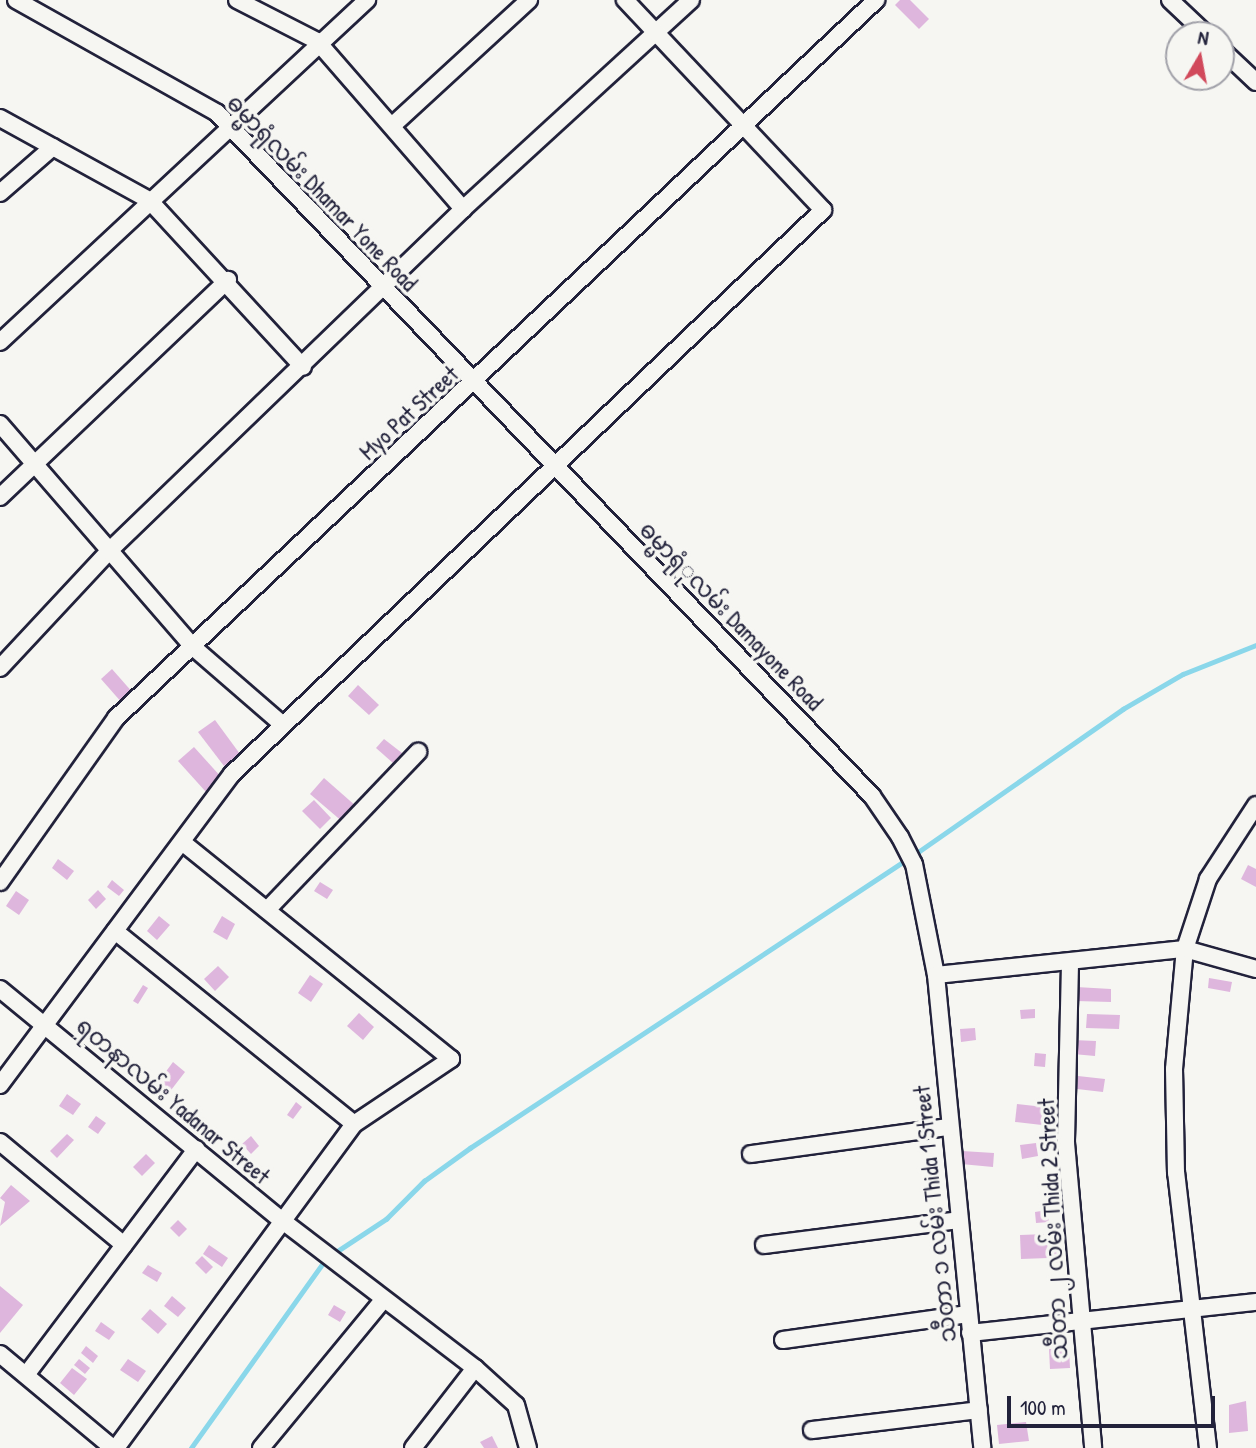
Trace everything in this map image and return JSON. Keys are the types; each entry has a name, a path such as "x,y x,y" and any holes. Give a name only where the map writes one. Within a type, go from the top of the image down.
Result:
{"street":[{"name":"ဓမ္မာရုံလမ်း Dhamar Yone Road","path":"16,0 155,73 233,129 473,385 557,468"},
{"path":"237,0 317,41 393,125 463,209"},
{"path":"0,342 149,200 233,129 317,41 367,0"},
{"path":"393,125 529,0"},
{"path":"0,1085 232,774 282,723 557,468 823,210 625,0"},
{"path":"0,668 109,551 384,290 463,209 691,0"},
{"name":"Myo Pat Street","path":"0,882 116,718 473,385 876,0"},
{"path":"1170,0 1192,21"},
{"path":"1235,62 1256,82"},
{"path":"0,118 149,200 228,280 303,367"},
{"path":"0,193 53,147"},
{"path":"0,497 228,280"},
{"path":"0,425 193,647 282,723"},
{"name":"ဓမ္မာရုံုလမ်း Damayone Road","path":"557,468 872,796 914,864"},
{"path":"267,910 418,752"},
{"path":"1208,1448 1175,1160 1174,1069 1185,948 1208,879 1256,805"},
{"path":"0,1354 115,1448 354,1124 451,1059 183,843"},
{"name":"သီတာ ၁ လမ်း Thida 1 Street","path":"914,864 936,975 948,1127 982,1448"},
{"path":"115,931 354,1124"},
{"path":"936,975 1070,964 1185,948 1256,969"},
{"name":"သီတာ ၂ လမ်း Thida 2 Street","path":"1070,964 1066,1143 1093,1448"},
{"name":"ရတနာလမ်း Yadanar Street","path":"0,989 284,1222 384,1298"},
{"path":"751,1154 948,1127"},
{"path":"0,1142 124,1245"},
{"path":"26,1375 196,1149"},
{"path":"764,1245 958,1220"},
{"path":"261,1448 384,1298 475,1368 516,1405 528,1448"},
{"path":"971,1333 1256,1302"},
{"path":"783,1340 968,1314"},
{"path":"413,1448 475,1368"},
{"path":"812,1430 979,1410"}],"building":[{"path":"900,0 910,0 929,19 919,29 895,5"},
{"path":"112,669 134,694 123,704 101,679"},
{"path":"358,685 379,705 369,715 348,696"},
{"path":"215,720 240,754 224,766 198,732"},
{"path":"384,739 402,753 393,763 376,748"},
{"path":"194,747 222,778 206,792 178,761"},
{"path":"324,778 357,807 344,823 310,794"},
{"path":"314,800 331,818 320,829 302,811"},
{"path":"58,859 74,871 67,880 52,868"},
{"path":"1248,865 1256,869 1256,887 1241,879"},
{"path":"112,880 124,890 119,896 107,887"},
{"path":"320,882 333,890 327,899 314,891"},
{"path":"98,890 106,899 96,909 88,900"},
{"path":"16,891 29,900 19,915 6,906"},
{"path":"159,916 170,925 157,940 147,931"},
{"path":"222,916 235,924 227,940 213,932"},
{"path":"218,966 229,977 215,991 204,979"},
{"path":"310,975 323,984 311,1002 298,993"},
{"path":"1209,978 1232,982 1230,992 1208,988"},
{"path":"143,985 148,988 138,1004 133,1001"},
{"path":"1076,987 1111,989 1111,1002 1076,1001"},
{"path":"1035,1009 1035,1018 1021,1019 1020,1010"},
{"path":"359,1013 374,1027 363,1040 347,1026"},
{"path":"1087,1014 1120,1015 1119,1029 1086,1028"},
{"path":"975,1028 976,1040 961,1042 960,1029"},
{"path":"1073,1040 1096,1041 1095,1056 1073,1054"},
{"path":"1035,1053 1046,1054 1045,1067 1034,1066"},
{"path":"173,1062 185,1072 168,1094 156,1085"},
{"path":"1078,1076 1105,1079 1103,1092 1077,1089"},
{"path":"67,1094 81,1104 73,1115 59,1106"},
{"path":"296,1102 302,1107 293,1119 287,1115"},
{"path":"1017,1104 1044,1107 1042,1125 1015,1122"},
{"path":"96,1116 106,1123 98,1134 88,1127"},
{"path":"67,1134 74,1140 57,1158 50,1151"},
{"path":"251,1136 259,1146 251,1154 242,1144"},
{"path":"1036,1143 1038,1156 1022,1159 1020,1145"},
{"path":"962,1151 994,1153 993,1167 961,1164"},
{"path":"146,1154 155,1163 142,1176 133,1167"},
{"path":"11,1185 30,1201 0,1226 5,1202 0,1198"},
{"path":"1047,1210 1049,1222 1036,1223 1035,1212"},
{"path":"178,1220 187,1229 179,1237 170,1228"},
{"path":"1047,1234 1048,1258 1021,1259 1020,1235"},
{"path":"209,1245 228,1258 222,1267 203,1254"},
{"path":"1054,1248 1064,1251 1061,1264 1050,1261"},
{"path":"202,1256 213,1267 206,1274 195,1263"},
{"path":"148,1265 162,1273 157,1282 142,1273"},
{"path":"0,1286 23,1305 0,1333"},
{"path":"172,1296 186,1308 178,1317 164,1306"},
{"path":"334,1305 346,1312 340,1322 328,1315"},
{"path":"150,1309 167,1324 158,1334 141,1319"},
{"path":"101,1322 115,1332 109,1340 95,1331"},
{"path":"86,1346 98,1356 93,1363 81,1353"},
{"path":"1069,1348 1070,1368 1050,1369 1049,1349"},
{"path":"79,1359 90,1368 85,1374 74,1365"},
{"path":"128,1359 146,1371 138,1382 120,1370"},
{"path":"72,1368 87,1379 74,1395 60,1383"},
{"path":"1246,1401 1248,1431 1229,1433 1229,1405"},
{"path":"1026,1422 1029,1441 999,1444 997,1425"},
{"path":"492,1436 498,1448 484,1448 480,1442"}],"waterway":[{"path":"333,1254 386,1219 424,1181 470,1148 918,852 1123,709 1183,674 1256,645"},
{"path":"191,1448 326,1259"}]}
